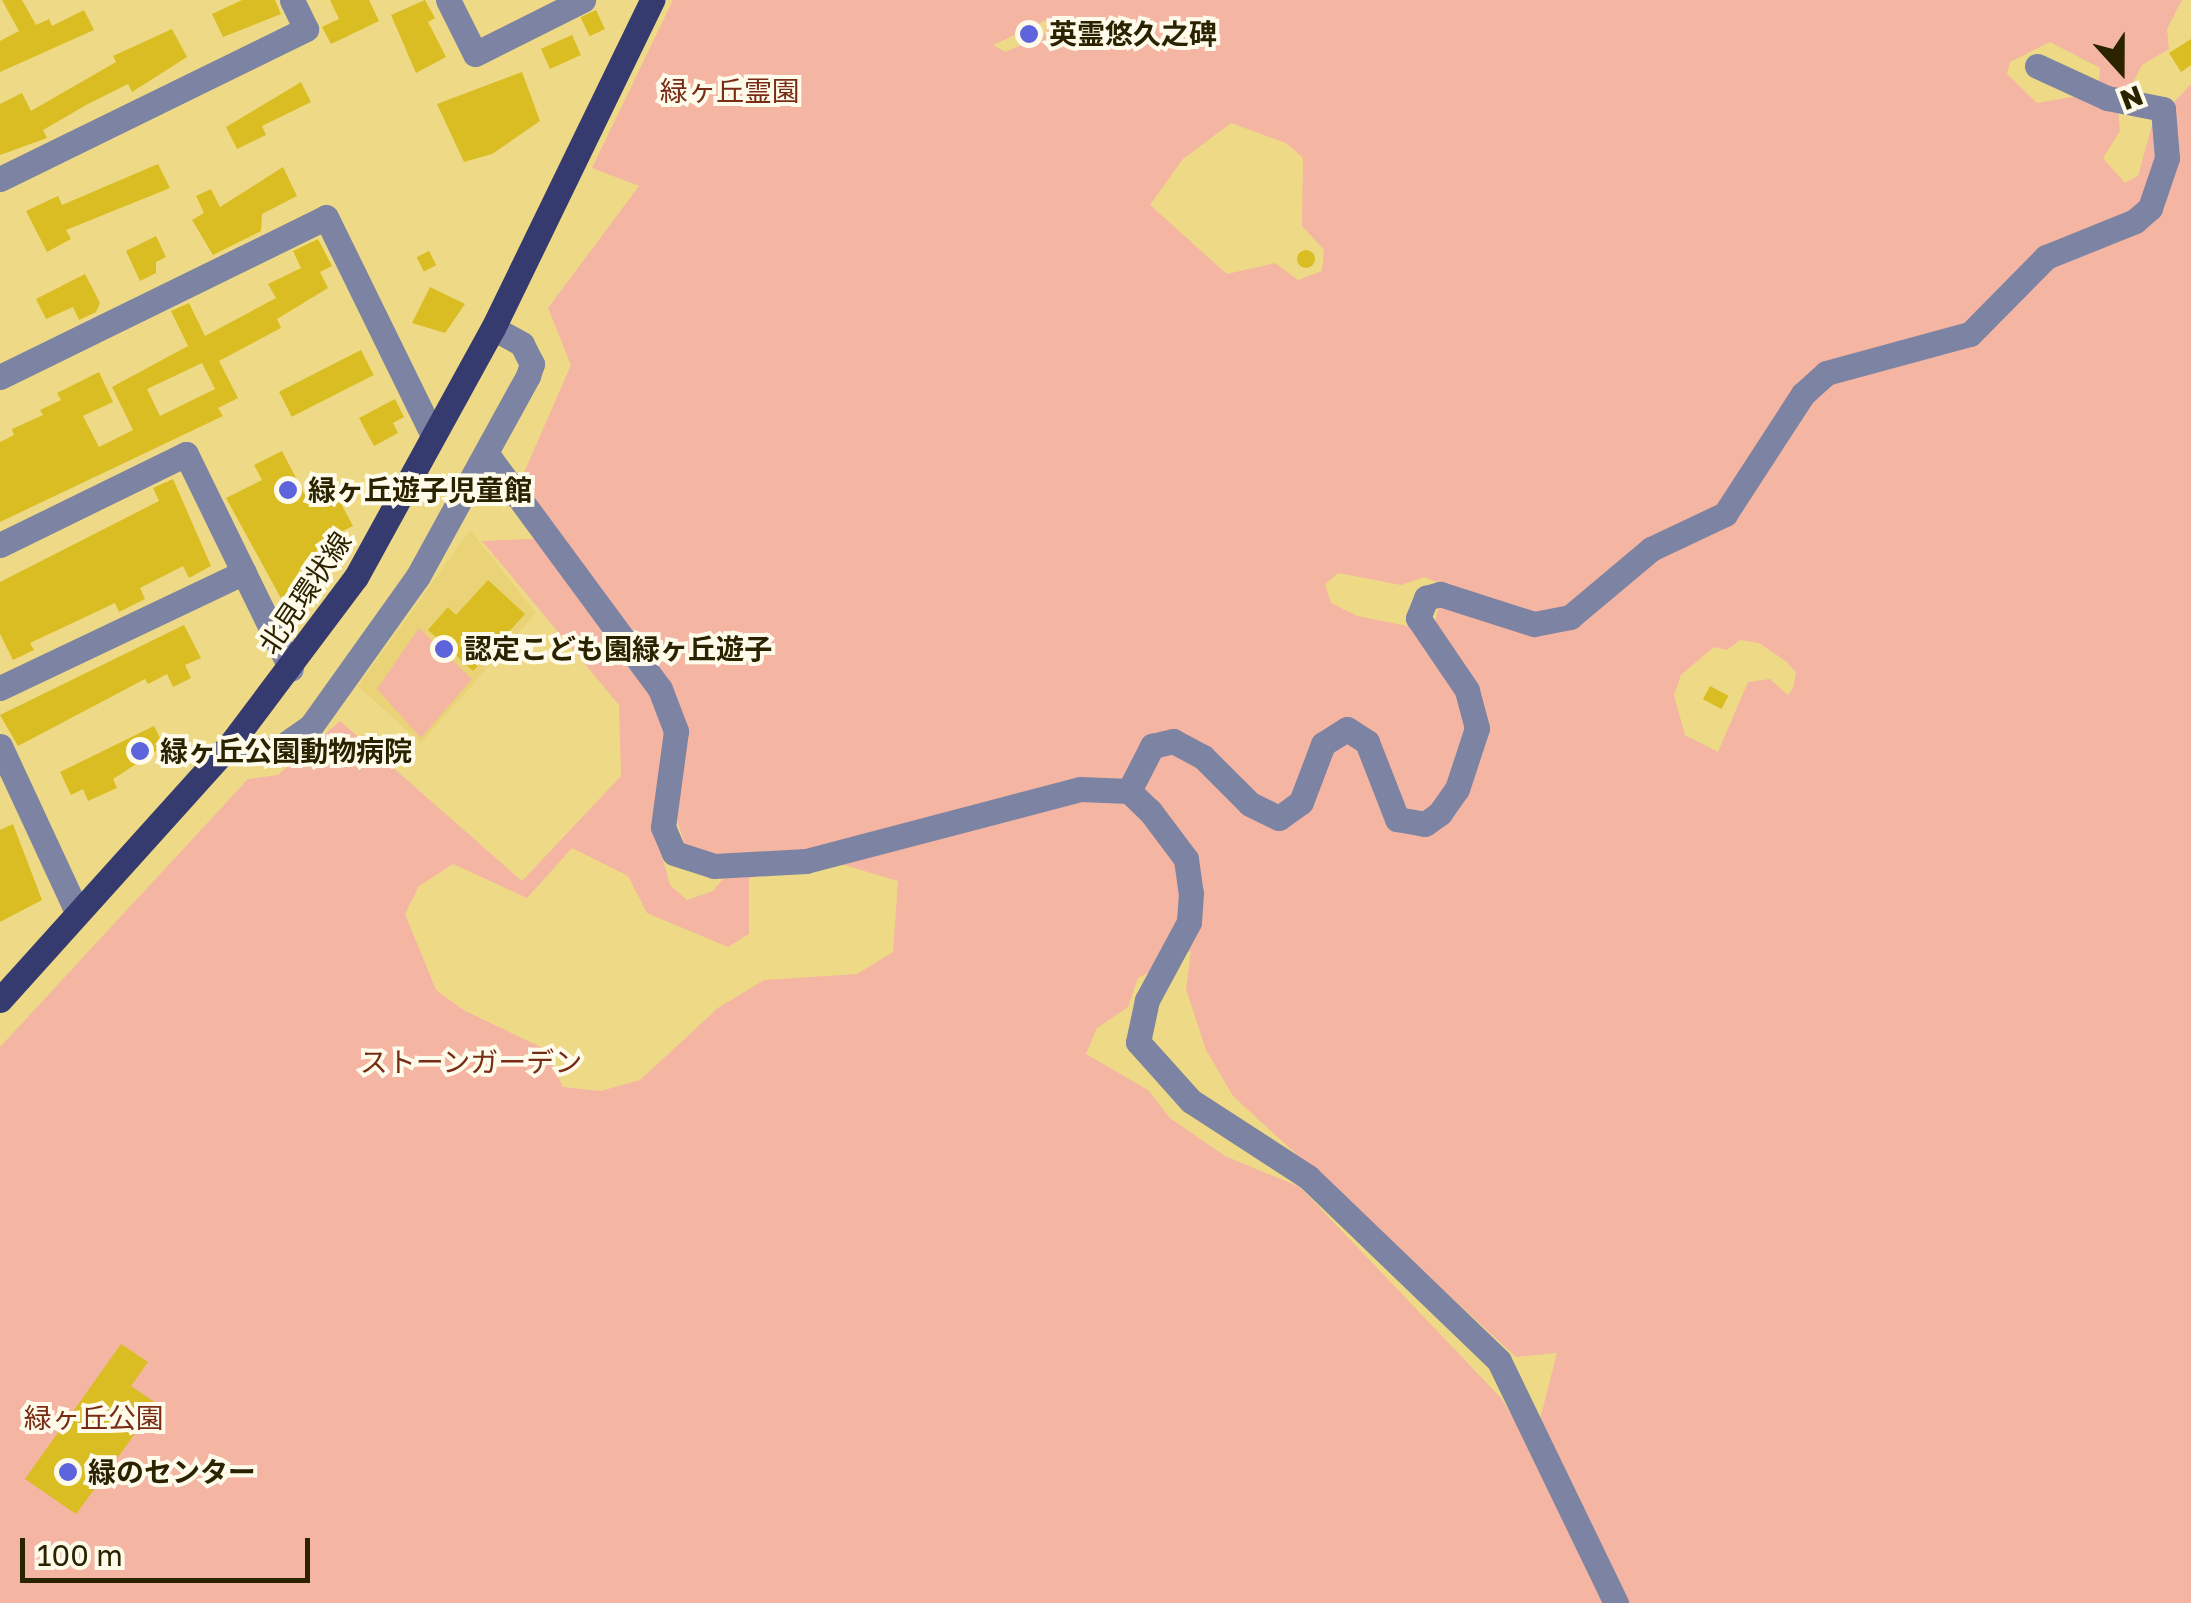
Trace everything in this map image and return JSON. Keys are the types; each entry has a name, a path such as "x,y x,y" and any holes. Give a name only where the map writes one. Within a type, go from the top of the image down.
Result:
{"main road":[{"name":"北見環状線","path":"0,1000 232,742 291,669 384,531 493,328 652,0"}],"street":[{"path":"0,179 306,29 292,0"},
{"path":"448,0 475,54 583,0"},
{"path":"1129,791 1152,746 1174,741 1203,757 1250,804 1279,818 1301,802 1322,744 1348,729 1368,742 1397,819 1425,824 1440,813 1457,789 1477,728 1467,690 1418,618 1426,598 1440,594 1534,624 1570,617 1652,549 1724,514 1802,394 1826,372 1970,334 2046,257 2135,221 2150,208 2167,158 2163,109 2107,98 2037,66"},
{"path":"0,377 326,217 433,435"},
{"path":"232,742 274,752 311,726 418,576 489,457 532,364 522,344 493,328"},
{"path":"0,545 186,454 291,669"},
{"path":"489,457 660,689 676,731 664,827 674,853 714,866 806,861 1062,792 1129,791 1170,833 1186,859 1191,893 1189,922 1147,1000 1138,1042 1191,1101 1308,1177 1499,1361 1616,1603"},
{"path":"0,688 244,572"},
{"path":"0,746 77,912"}],"shaded area":[{"name":"認定こども園緑ヶ丘遊子","path":"470,530 536,613 421,743 358,686"}],"green space":[{"path":"673,0 2182,0 2167,29 2169,49 2142,65 2127,94 2099,83 2100,68 2050,42 2010,62 2007,74 2037,103 2083,95 2118,109 2120,131 2103,158 2125,183 2138,176 2152,125 2191,84 2191,1603 0,1603 0,1047 248,779 278,775 340,721 522,881 621,776 619,705 482,541 552,538 522,477 571,365 548,308 639,186 592,168","holes":["1047,20 1046,34 1005,52 993,45","1231,123 1286,143 1303,158 1302,226 1324,250 1322,271 1298,280 1275,263 1227,274 1150,205 1183,159","1338,573 1401,585 1424,577 1444,585 1433,631 1357,616 1331,603 1325,584","1740,640 1759,643 1796,673 1788,695 1770,679 1748,682 1718,752 1685,735 1674,695 1681,675 1714,647 1727,650","681,782 675,814 685,846 728,873 713,891 687,900 670,885 657,838","572,848 628,876 647,913 728,947 749,934 749,878 775,873 807,854 898,881 893,952 857,974 764,980 718,1008 640,1080 601,1091 563,1087 545,1049 465,1011 436,990 405,914 419,886 453,864 527,898","1191,951 1186,989 1206,1050 1233,1096 1516,1357 1557,1353 1539,1423 1525,1438 1501,1398 1300,1187 1225,1156 1170,1118 1148,1090 1086,1054 1097,1028 1128,1007 1138,978"]},
{"path":"419,628 472,679 421,738 377,689"}],"building":[{"path":"2,0 22,0 36,25 49,19 52,26 84,10 94,30 0,72 0,41 19,31"},
{"path":"242,0 275,0 281,14 223,37 212,14"},
{"path":"330,0 369,0 379,21 331,44 322,27 339,19"},
{"path":"425,0 435,18 428,22 446,57 416,73 391,15"},
{"path":"596,10 605,29 589,36 581,17"},
{"path":"172,29 187,57 132,92 128,84 43,130 47,138 0,155 0,104 22,93 31,111 116,62 113,56"},
{"path":"572,35 581,55 550,69 541,49"},
{"path":"2191,39 2191,65 2181,72 2169,53"},
{"path":"522,72 540,121 492,154 464,162 437,104"},
{"path":"301,82 311,102 262,126 266,135 237,149 226,127"},
{"path":"158,164 170,188 66,230 71,239 47,252 26,211 58,196 62,205"},
{"path":"283,167 297,196 262,214 261,231 213,255 192,220 204,213 196,196 211,189 220,207"},
{"path":"156,236 166,257 156,262 156,273 140,281 126,251"},
{"path":"318,239 332,266 320,272 328,288 277,319 281,328 219,361 238,398 218,408 223,416 0,522 0,442 14,435 12,429 43,415 40,410 61,400 57,393 99,372 113,402 83,416 99,447 133,430 112,387 188,346 171,311 189,303 205,336 276,298 268,284 301,268 293,251","holes":["202,363 215,389 160,416 147,389"]},
{"path":"1306,250 1315,259 1306,268 1297,259"},
{"path":"429,251 436,265 424,272 417,257"},
{"path":"85,274 100,303 96,312 79,320 73,307 46,319 36,299"},
{"path":"430,287 465,304 445,333 412,323"},
{"path":"361,350 374,375 292,417 279,392"},
{"path":"395,399 404,417 393,423 398,433 374,446 359,418"},
{"path":"282,451 310,505 335,492 353,526 320,542 328,558 323,568 303,578 309,590 283,602 226,498 262,480 254,465"},
{"path":"173,479 211,566 189,578 183,566 140,588 145,599 119,612 115,603 30,643 34,650 13,660 0,634 0,582 159,501 153,488"},
{"path":"488,580 525,614 473,671 428,630 448,607 456,615"},
{"path":"184,625 201,658 185,665 191,678 173,687 167,674 148,684 145,679 18,746 0,715"},
{"path":"1710,686 1729,696 1721,709 1703,699"},
{"path":"154,726 164,746 113,779 117,788 88,801 83,789 71,795 60,772"},
{"path":"13,824 42,900 0,922 0,830"},
{"path":"121,1344 148,1362 131,1386 157,1404 76,1514 25,1479"}],"place":[{"name":"英霊悠久之碑","path":"1029,34"},
{"name":"緑ヶ丘遊子児童館","path":"288,490"},
{"name":"認定こども園緑ヶ丘遊子","path":"444,649"},
{"name":"緑ヶ丘公園動物病院","path":"140,751"},
{"name":"緑のセンター","path":"68,1472"}],"park label":[{"name":"緑ヶ丘霊園","path":"730,91"},
{"name":"ストーンガーデン","path":"471,1062"},
{"name":"緑ヶ丘公園","path":"94,1418"}]}
